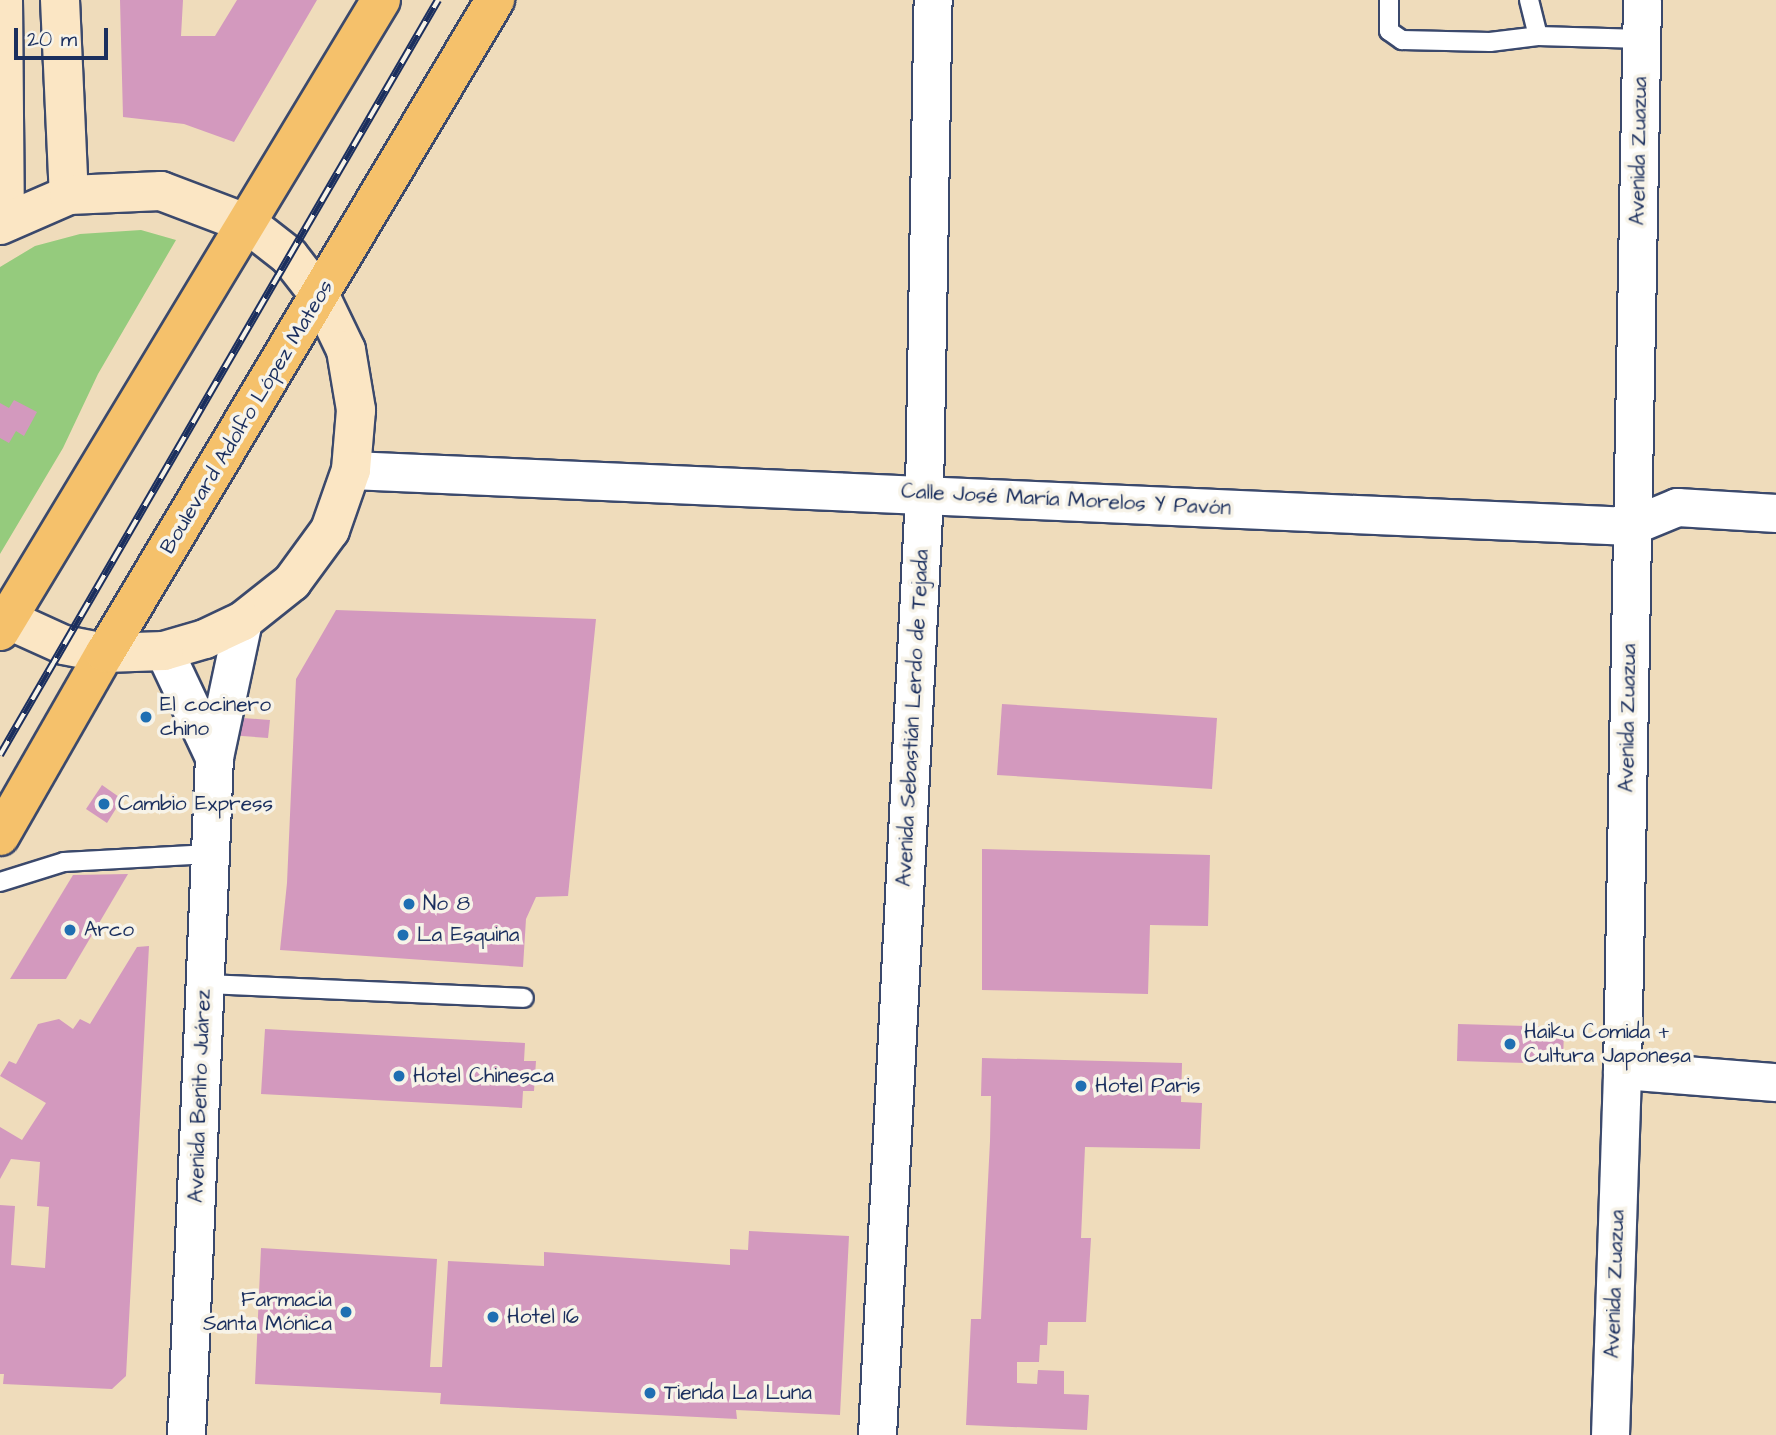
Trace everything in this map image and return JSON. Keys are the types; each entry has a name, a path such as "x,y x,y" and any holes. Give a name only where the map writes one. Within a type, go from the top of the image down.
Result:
{"main road":[{"path":"4,0 2,223 69,195 161,191 248,224 289,256 320,296 346,350 356,410 351,470 330,530 292,582 243,621 205,639 164,650 105,653 64,645 2,623 248,224 382,0"},
{"path":"60,0 69,195"},
{"name":"Boulevard Adolfo López Mateos","path":"0,836 105,653 495,0"}],"street":[{"name":"Avenida Sebastián Lerdo de Tejada","path":"877,1435 924,493 933,0"},
{"name":"Avenida Zuazua","path":"1610,1435 1622,1070 1642,0"},
{"name":"Calle José María Morelos Y Pavón","path":"351,470 1632,526 1677,507 1776,513"},
{"name":"Avenida Benito Juárez","path":"186,1435 214,757 243,621"},
{"name":"Avenida Benito Juárez","path":"164,650 214,757"},
{"path":"1622,1070 1776,1082"}],"lane":[{"path":"1389,0 1388,31 1402,40 1490,42 1538,36 1642,39"},
{"path":"1529,0 1538,36"},
{"path":"0,883 64,862 209,854"},
{"path":"204,984 524,998"}],"green space":[{"path":"141,230 176,240 98,374 63,448 0,554 0,267 35,246 80,234"}],"building":[{"path":"120,0 183,0 181,36 215,36 237,0 317,0 234,142 184,124 123,117"},
{"path":"14,400 37,412 24,436 16,431 9,443 0,438 0,403 9,408"},
{"path":"336,610 596,619 568,896 536,897 526,919 523,967 280,950 287,883 296,679"},
{"path":"1002,704 1217,718 1212,789 997,775"},
{"path":"189,714 270,720 268,738 187,732"},
{"name":"Cambio Express","path":"102,785 122,799 107,823 86,809"},
{"path":"982,849 1210,855 1208,926 1150,925 1148,994 982,990"},
{"path":"128,874 66,979 10,979 73,875"},
{"path":"149,946 126,1376 112,1389 3,1384 4,1374 0,1374 0,1205 15,1206 11,1265 45,1268 49,1207 37,1206 40,1162 11,1159 0,1179 0,1127 22,1140 46,1103 0,1076 9,1061 16,1064 38,1024 59,1019 73,1029 80,1019 90,1024 137,947"},
{"name":"Haiku Comida + Cultura Japonesa","path":"1458,1024 1564,1027 1563,1064 1457,1061"},
{"name":"Hotel Chinesca","path":"265,1029 525,1043 524,1061 536,1061 534,1091 523,1091 522,1108 261,1094"},
{"path":"982,1058 1182,1063 1181,1102 1202,1103 1200,1149 1085,1147 1081,1238 1091,1238 1086,1322 1048,1322 1047,1345 1040,1345 1039,1362 1017,1362 1017,1383 1037,1384 1038,1370 1064,1371 1064,1394 1089,1395 1087,1430 966,1425 971,1319 981,1319 990,1141 991,1096 981,1096"},
{"path":"749,1231 849,1236 840,1415 736,1410 737,1419 440,1404 441,1393 255,1384 261,1248 437,1259 430,1367 442,1367 448,1261 544,1266 544,1252 730,1265 730,1249 748,1250"}],"railway":[{"path":"0,755 438,0"}],"place":[{"name":"El cocinero chino","path":"146,717"},
{"name":"Cambio Express","path":"104,804"},
{"name":"No 8","path":"409,904"},
{"name":"Arco","path":"70,930"},
{"name":"La Esquina","path":"403,935"},
{"name":"Haiku Comida + Cultura Japonesa","path":"1510,1044"},
{"name":"Hotel Chinesca","path":"399,1076"},
{"name":"Hotel Paris","path":"1081,1086"},
{"name":"Farmacia Santa Mónica","path":"346,1312"},
{"name":"Hotel 16","path":"493,1317"},
{"name":"Tienda La Luna","path":"650,1393"}]}
